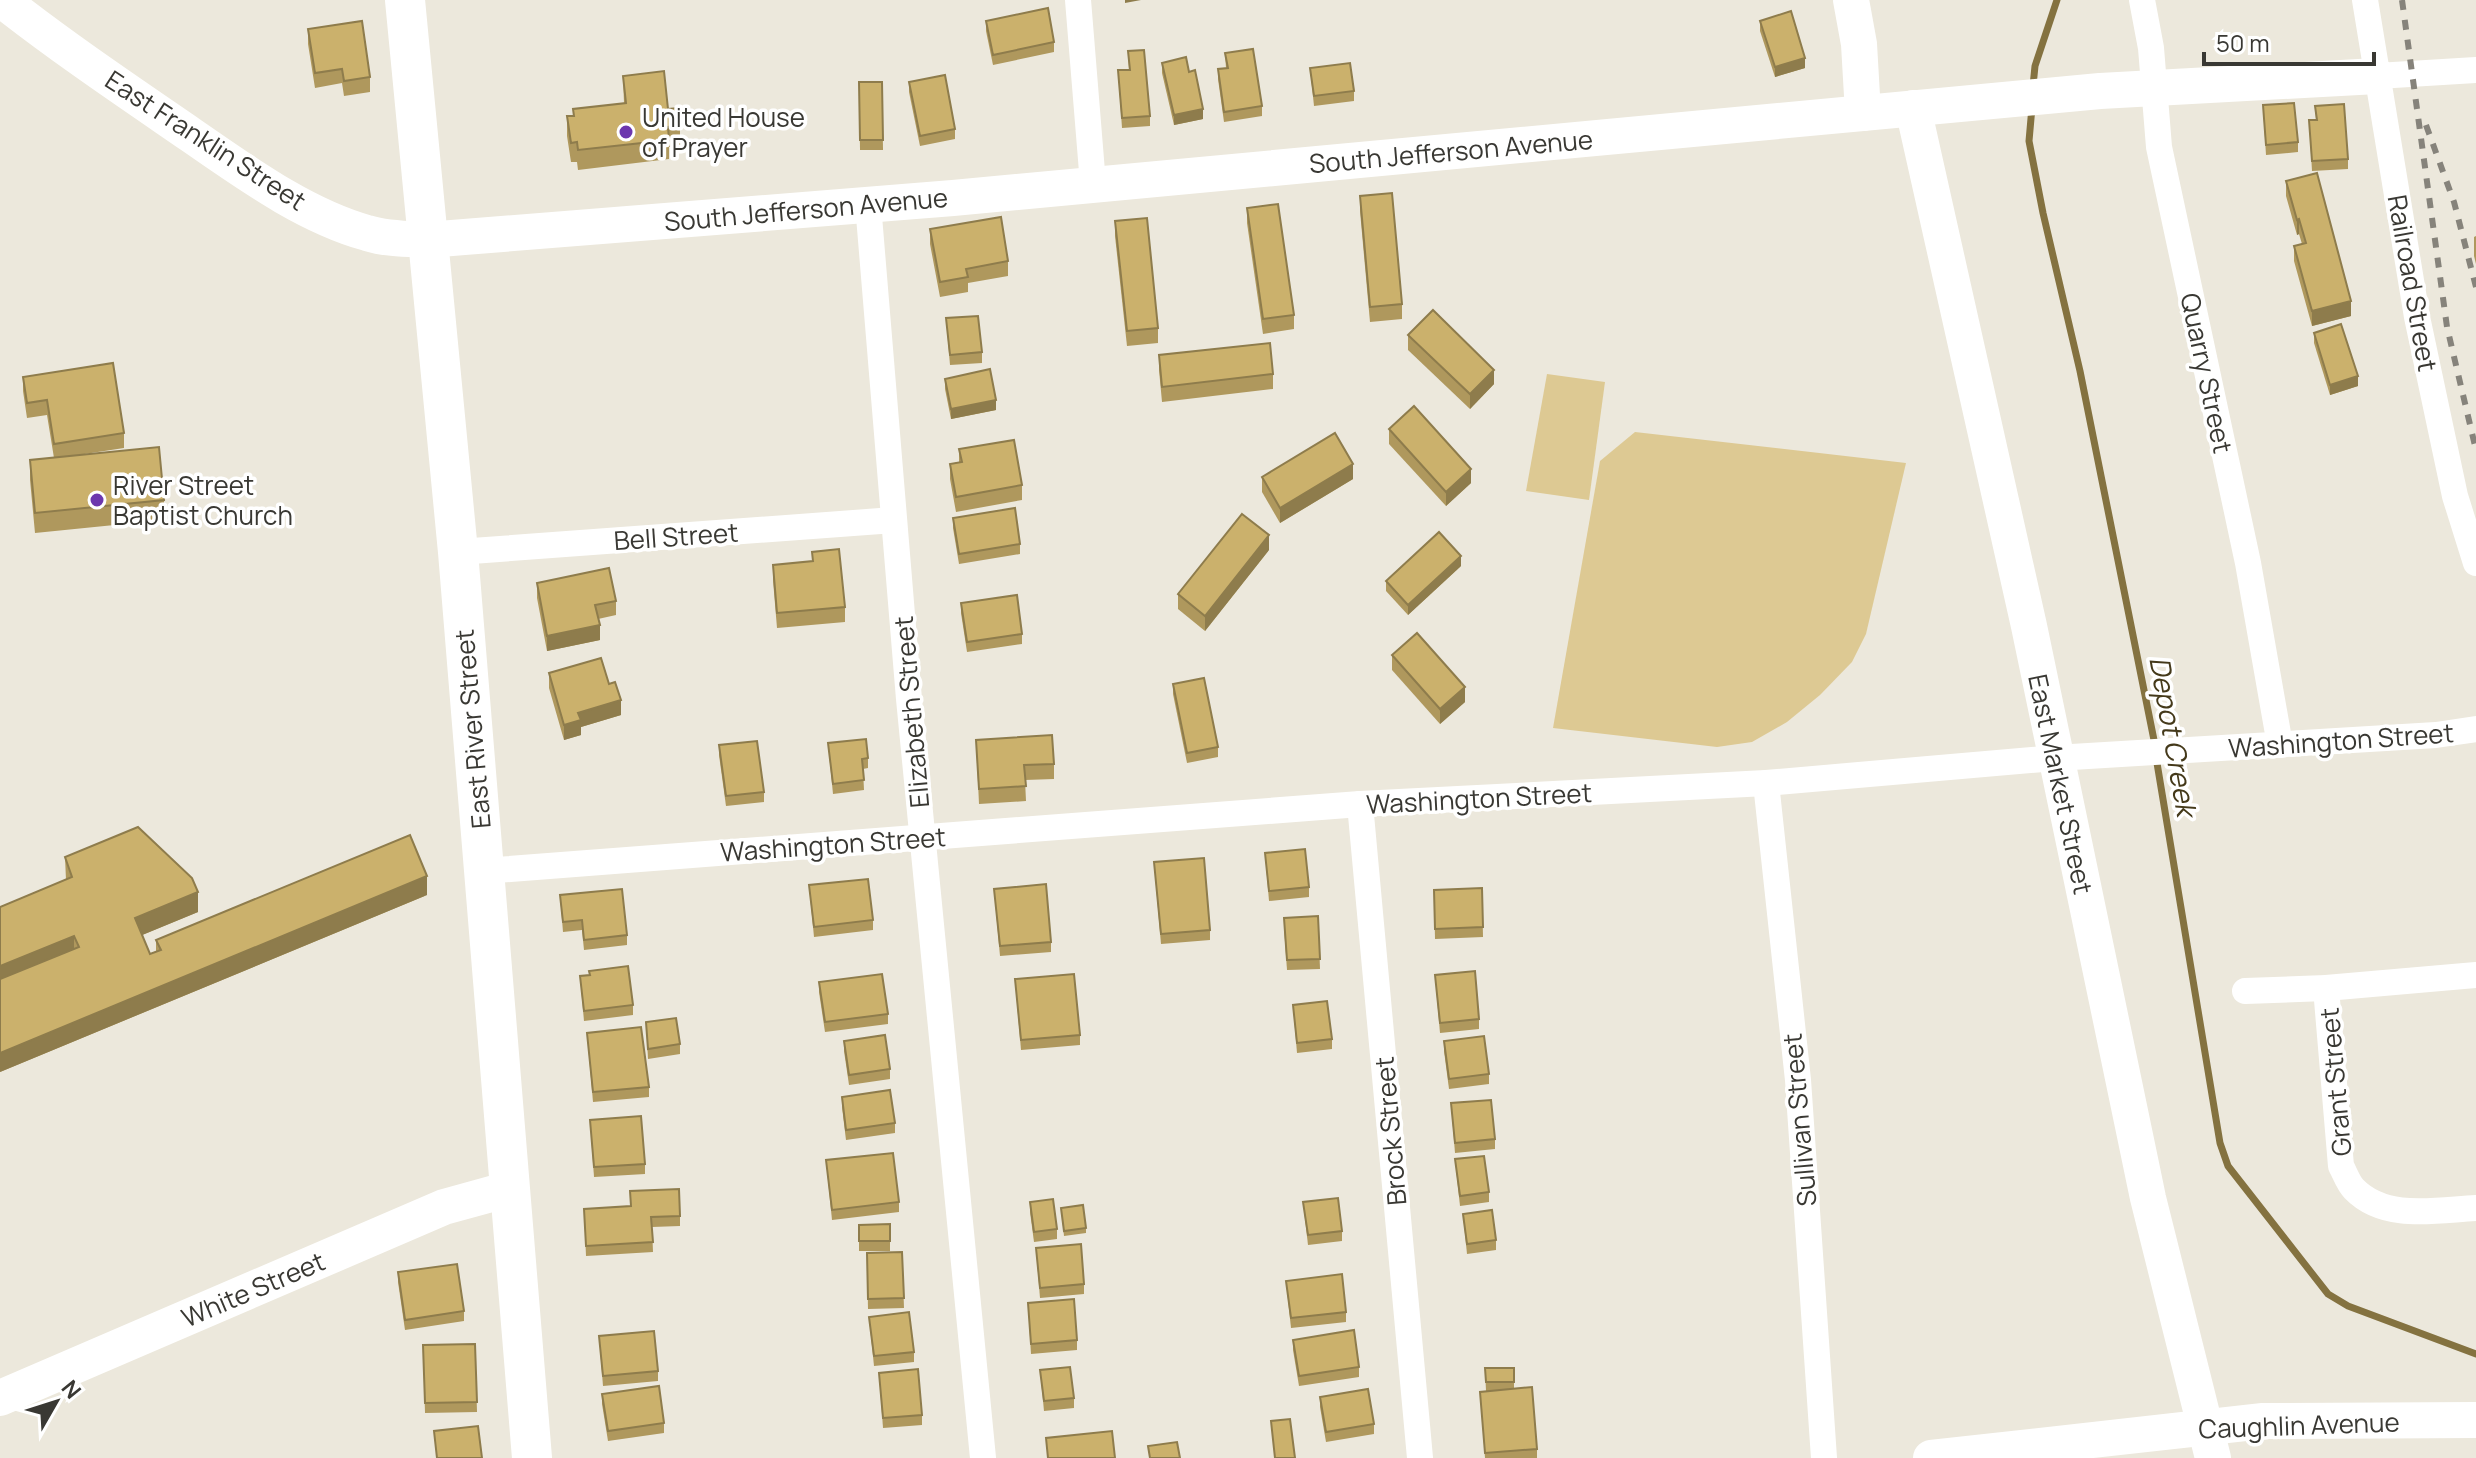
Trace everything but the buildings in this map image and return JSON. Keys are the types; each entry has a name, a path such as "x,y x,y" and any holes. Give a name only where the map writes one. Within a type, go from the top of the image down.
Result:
{"main road":[{"name":"East River Street","path":"405,0 458,552 532,1458"}],"street":[{"name":"East Franklin Street","path":"2,0 119,86 290,199 368,234 393,239 427,240"},
{"path":"1078,0 1093,184"},
{"path":"1851,0 1859,44 1863,113"},
{"name":"Quarry Street","path":"2142,0 2151,48 2159,147 2248,563 2280,745"},
{"name":"Railroad Street","path":"2365,0 2417,317 2455,496 2476,563"},
{"name":"South Jefferson Avenue","path":"427,240 1093,184 2033,97 2476,70"},
{"name":"East Market Street","path":"1913,108 2029,626 2148,1198 2209,1443"},
{"name":"Elizabeth Street","path":"868,204 923,838 983,1458"},
{"name":"Bell Street","path":"458,552 894,520"},
{"name":"Washington Street","path":"483,871 1360,804 1766,783 2055,758 2436,735 2476,729"},
{"name":"Sullivan Street","path":"1766,783 1798,1080 1824,1458"},
{"name":"Brock Street","path":"1360,804 1420,1458"},
{"path":"2245,991 2326,988 2476,975"},
{"name":"Grant Street","path":"2326,988 2341,1166 2353,1188 2377,1205 2413,1212 2476,1208"},
{"name":"White Street","path":"0,1398 444,1207 509,1189"},
{"name":"Caughlin Avenue","path":"1939,1458 2209,1443 2263,1421 2476,1420"}],"shaded area":[{"path":"1547,374 1605,382 1589,500 1526,491"},
{"path":"1635,432 1906,463 1866,634 1852,662 1820,695 1787,722 1752,742 1717,747 1553,728 1600,461"}],"waterway":[{"name":"Depot Creek","path":"2033,86 2035,66 2057,0"},
{"name":"Depot Creek","path":"2032,107 2029,141 2080,371 2155,745"},
{"name":"Depot Creek","path":"2156,757 2220,1143 2228,1166 2328,1294 2348,1306 2476,1354"}],"railway":[{"path":"2402,0 2447,327 2476,450"},
{"path":"2426,125 2454,202 2476,287"}],"place":[{"name":"United House of Prayer","path":"626,132"},
{"name":"River Street Baptist Church","path":"97,500"}]}
